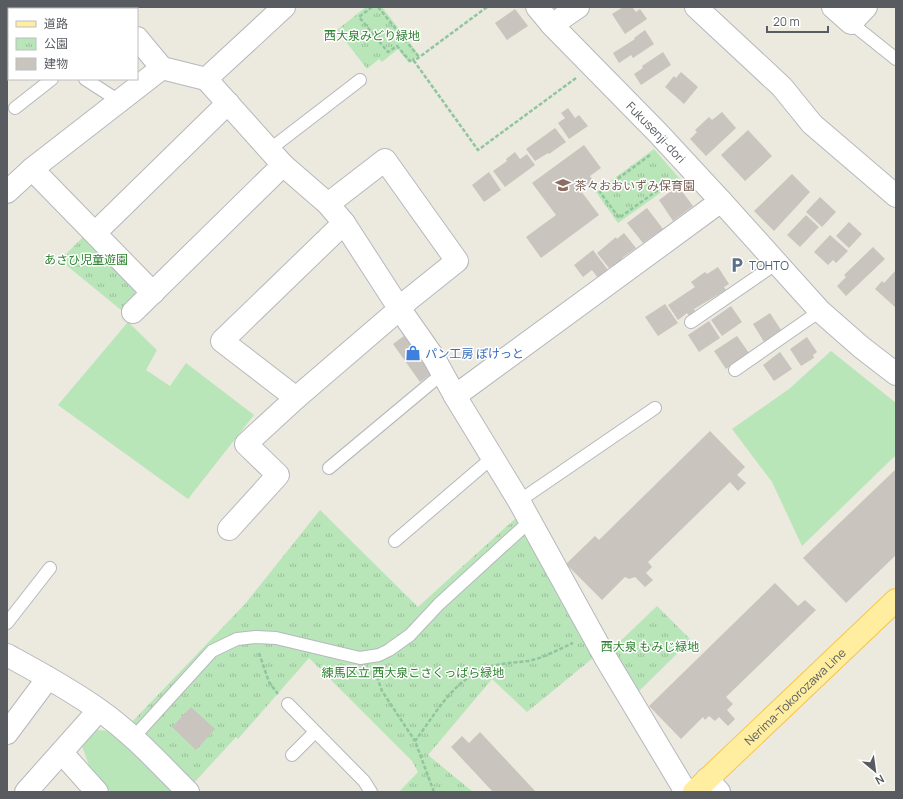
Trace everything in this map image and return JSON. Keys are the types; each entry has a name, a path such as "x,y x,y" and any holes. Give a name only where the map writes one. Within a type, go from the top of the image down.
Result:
{"main road":[{"name":"Nerima-Tokorozawa Line","path":"707,788 892,610"}],"street":[{"path":"206,79 284,7"},
{"name":"Fukusenji-dori","path":"537,7 552,25 658,133 820,311 860,347 896,374"},
{"path":"552,25 578,7"},
{"path":"696,7 782,87 812,124 896,196"},
{"path":"833,7 851,23 866,7"},
{"path":"138,39 162,68 206,79 283,165 328,204 344,223 399,308 434,358 455,396 519,501 605,657 686,792"},
{"path":"7,192 32,169 162,68"},
{"path":"95,233 228,103"},
{"path":"229,529 278,475 246,444 296,398 395,314 399,308 457,261 385,160 328,204"},
{"path":"132,312 283,165"},
{"path":"32,169 153,293"},
{"path":"455,396 721,201"},
{"path":"296,398 222,341 344,223"},
{"path":"7,656 48,678 99,710 133,738 188,792"},
{"path":"7,733 48,678"},
{"path":"26,792 99,710"},
{"path":"62,753 97,792"}],"lane":[{"path":"851,23 896,59"},
{"path":"15,108 51,80"},
{"path":"88,80 119,101"},
{"path":"269,150 360,80"},
{"path":"691,322 777,263"},
{"path":"735,370 820,311"},
{"path":"329,468 443,373"},
{"path":"519,501 655,408"},
{"path":"395,541 493,457"},
{"path":"133,738 212,651 238,639 256,637 276,638 360,658 371,657 389,650 400,643 439,604 530,521"},
{"path":"7,623 50,568"},
{"path":"288,704 364,781 371,792"},
{"path":"292,755 315,732"}],"path":[{"path":"372,7 359,17 388,52 397,46 410,61 413,59 414,61 487,7"},
{"path":"378,7 419,57"},
{"path":"414,61 478,150 592,66"},
{"path":"655,152 600,192 619,218 677,176"},
{"path":"256,637 262,664 269,682 275,691 288,704"},
{"path":"415,741 456,687 480,670 492,666 529,661 542,657 578,641"},
{"path":"371,657 382,690 415,741 434,792"}],"green space":[{"name":"西大泉みどり緑地","path":"366,7 382,7 419,55 409,63 398,49 382,62 379,59 367,69 337,30"},
{"path":"654,149 680,179 618,223 596,192"},
{"name":"あさひ児童遊園","path":"85,235 135,285 135,295 121,310 60,260"},
{"path":"128,322 157,350 146,370 170,386 186,363 254,415 188,499 58,405"},
{"path":"831,351 896,403 896,455 802,546 772,482 732,429 789,389"},
{"name":"練馬区立 西大泉こさくっぱら緑地","path":"320,510 418,607 517,517 593,658 527,712 492,679 428,755 473,792 399,792 418,772 412,761 309,658 238,739 236,737 192,785 130,724 245,604"},
{"name":"西大泉 もみじ緑地","path":"657,606 691,640 636,694 609,652"},
{"path":"96,730 115,731 176,792 111,792 90,768 82,746"}],"building":[{"path":"623,7 632,7 636,12 640,9 647,19 625,34 612,14"},
{"path":"515,9 528,26 507,40 495,23"},
{"path":"645,30 654,44 633,58 631,55 619,63 613,53 635,39 634,38"},
{"path":"663,52 671,65 641,85 634,74 643,68 642,66"},
{"path":"681,72 698,87 684,104 665,87 674,76 676,78"},
{"path":"568,108 575,118 579,115 588,126 569,139 558,123 565,118 561,113"},
{"path":"722,112 736,128 706,156 690,139 697,132 695,130 709,117 712,120"},
{"path":"555,128 566,142 549,154 548,153 535,161 526,149"},
{"path":"748,130 772,156 745,181 721,155"},
{"path":"584,145 601,168 590,176 594,182 581,191 599,215 541,258 526,237 556,215 532,183"},
{"path":"515,152 520,159 527,154 535,165 505,187 493,171 507,161 506,159"},
{"path":"489,172 501,190 484,202 472,185"},
{"path":"792,174 810,192 774,231 754,211"},
{"path":"678,186 693,206 673,221 659,200"},
{"path":"820,197 836,212 822,227 806,212"},
{"path":"647,208 663,229 643,243 627,223"},
{"path":"806,215 819,227 800,247 787,235"},
{"path":"849,222 862,234 849,248 836,236"},
{"path":"624,233 636,248 622,258 623,260 613,268 612,266 609,268 597,253 616,237 617,239"},
{"path":"830,235 848,251 836,263 833,260 828,265 814,252"},
{"path":"873,247 885,259 846,296 837,286 846,277 844,275"},
{"path":"593,250 608,270 598,278 592,270 583,277 574,265"},
{"path":"718,267 729,284 724,287 726,290 694,309 695,311 689,316 687,313 678,320 668,305 695,287 691,282 705,272 707,274"},
{"path":"896,270 896,308 875,289 882,281 884,283"},
{"path":"665,304 678,323 658,336 645,317"},
{"path":"731,306 742,322 722,336 711,320"},
{"path":"770,313 781,330 764,342 753,324"},
{"path":"709,321 720,338 699,352 688,335"},
{"path":"408,333 435,371 420,382 393,344"},
{"path":"737,336 749,353 726,369 714,351"},
{"path":"807,337 817,352 813,355 814,358 801,366 790,349"},
{"path":"780,352 792,369 774,381 763,365"},
{"path":"710,431 745,467 737,475 746,483 738,491 730,482 648,562 652,567 646,573 653,580 645,587 635,577 629,579 625,577 602,600 566,564 595,536 599,540"},
{"path":"896,469 896,555 846,603 803,558"},
{"path":"775,583 798,606 805,600 816,610 726,697 733,704 727,710 735,719 728,726 719,717 715,721 709,716 705,720 703,717 681,739 649,706"},
{"path":"191,707 215,729 196,750 172,727"},
{"path":"480,732 536,792 493,792 451,747 462,736 469,743"}],"place":[{"name":"茶々おおいずみ保育園","path":"563,185"},
{"name":"TOHTO","path":"737,265"},
{"name":"パン工房 ぽけっと","path":"413,353"}]}
